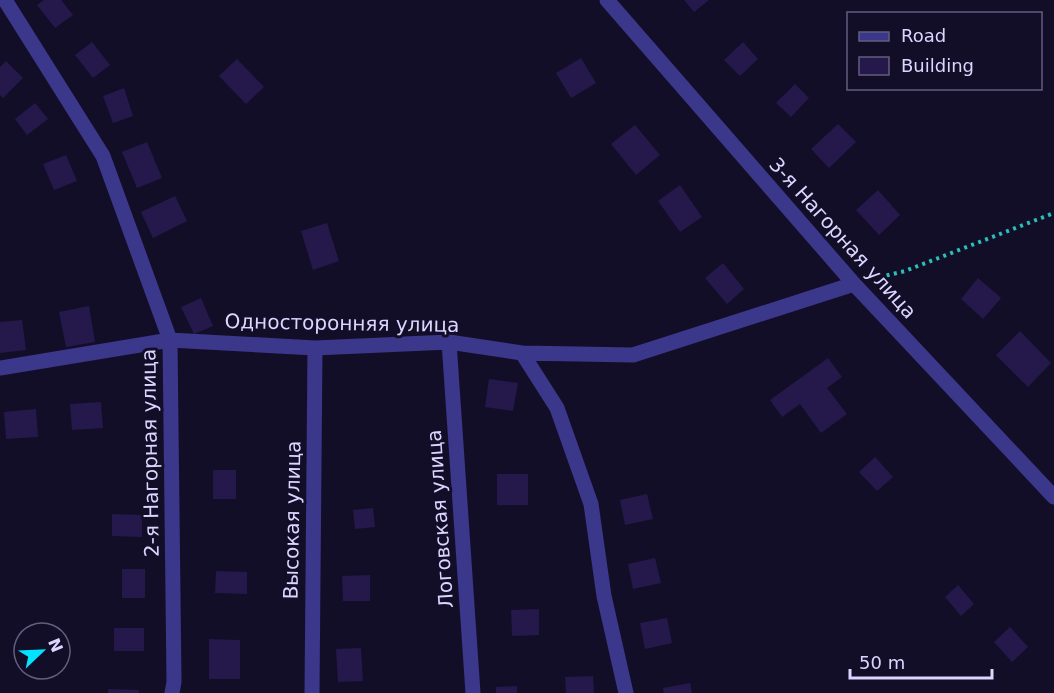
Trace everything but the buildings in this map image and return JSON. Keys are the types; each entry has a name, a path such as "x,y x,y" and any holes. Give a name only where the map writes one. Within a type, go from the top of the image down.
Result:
{"street":[{"name":"2-я Нагорная улица","path":"5,0 104,156 170,340 172,693"},
{"name":"3-я Нагорная улица","path":"607,0 854,284 1054,497"},
{"name":"Односторонняя улица","path":"0,368 170,340 315,348 449,342 522,353 633,355 854,284"},
{"name":"Логовская улица","path":"449,342 473,693"},
{"name":"Высокая улица","path":"312,693 315,348"},
{"path":"522,353 557,408 591,504 604,596 626,693"}],"path":[{"path":"854,284 905,271 1054,213"}]}
